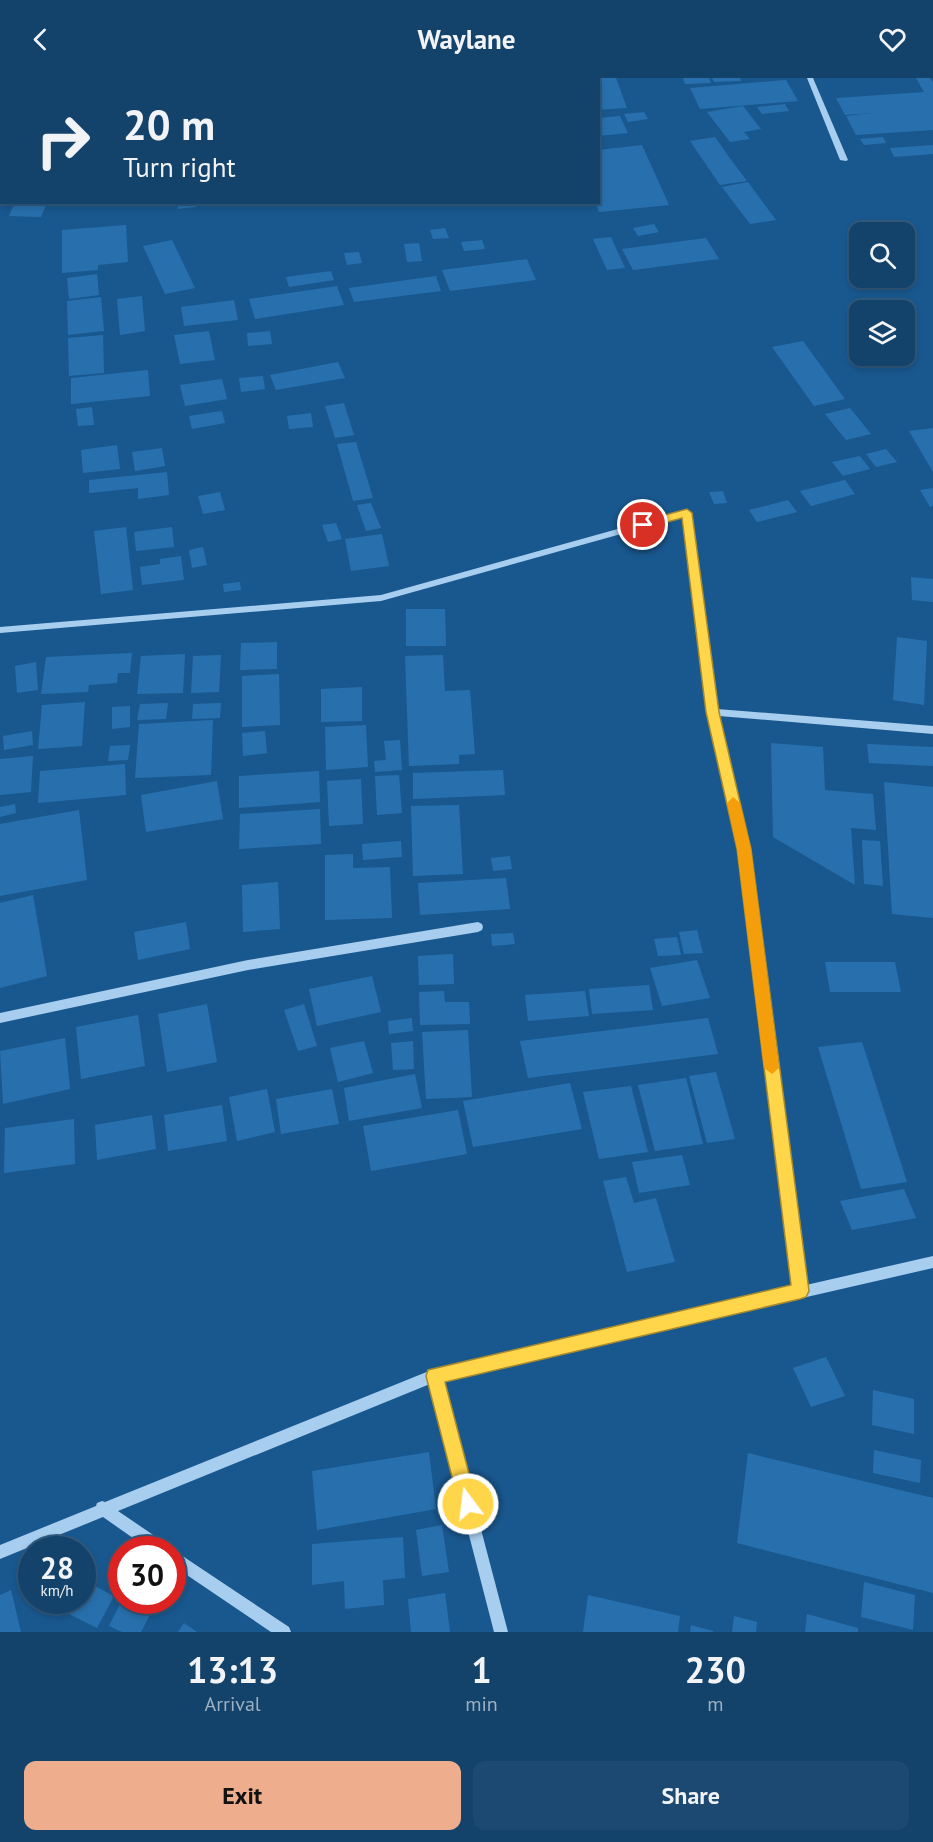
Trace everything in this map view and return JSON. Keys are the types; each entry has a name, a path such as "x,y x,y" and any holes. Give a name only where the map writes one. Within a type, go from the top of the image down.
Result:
{"street":[{"path":"810,78 844,160"},
{"path":"0,630 381,598 687,513 713,712 744,849 800,1291"},
{"path":"713,712 933,730"},
{"path":"0,1018 248,965 478,927"},
{"path":"0,1552 102,1508 434,1376 933,1262"},
{"path":"434,1376 501,1632"},
{"path":"102,1508 143,1536"},
{"path":"186,1566 284,1632"}],"building":[{"path":"600,78 616,78 627,108 600,110"},
{"path":"683,78 709,78 711,83 685,84"},
{"path":"712,78 740,78 741,81 714,82"},
{"path":"916,78 930,78 933,82 933,130 856,135 846,116 872,113 845,115 836,98 924,92"},
{"path":"786,80 798,101 700,109 690,88"},
{"path":"785,104 789,111 762,114 757,107"},
{"path":"743,106 761,129 744,132 750,139 730,142 707,112"},
{"path":"644,112 648,119 628,122 624,114"},
{"path":"620,116 628,133 600,136 600,118"},
{"path":"715,137 747,181 720,185 690,141"},
{"path":"883,137 886,143 864,145 860,139"},
{"path":"642,145 669,205 599,212 596,204 600,204 600,150"},
{"path":"933,145 933,154 894,157 890,148"},
{"path":"748,182 776,220 750,224 722,187"},
{"path":"14,204 46,204 41,217 9,216"},
{"path":"177,204 195,204 196,207 178,209"},
{"path":"654,224 659,232 638,236 633,228"},
{"path":"126,225 128,262 98,265 98,270 62,273 62,230"},
{"path":"445,228 449,238 433,239 430,230"},
{"path":"611,237 625,268 607,270 593,239"},
{"path":"706,238 719,259 633,270 622,249"},
{"path":"172,240 195,288 165,294 143,246"},
{"path":"482,240 485,249 464,251 461,242"},
{"path":"419,243 422,261 407,262 404,244"},
{"path":"359,252 362,263 347,265 344,253"},
{"path":"527,259 536,280 450,291 442,270"},
{"path":"331,271 334,280 289,287 286,277"},
{"path":"97,274 99,295 69,299 67,278"},
{"path":"436,276 441,291 354,302 349,288"},
{"path":"337,286 344,305 255,319 249,299"},
{"path":"142,296 145,331 120,335 117,299"},
{"path":"101,297 104,331 68,335 67,301"},
{"path":"234,300 238,320 184,326 181,307"},
{"path":"209,331 215,360 180,364 174,335"},
{"path":"270,331 272,344 248,346 247,333"},
{"path":"103,335 104,373 69,376 68,338"},
{"path":"803,341 845,399 814,406 772,347"},
{"path":"338,362 345,378 276,390 270,375"},
{"path":"148,370 150,396 71,404 71,378"},
{"path":"263,376 265,389 241,392 239,378"},
{"path":"222,379 227,399 185,406 180,385"},
{"path":"344,403 354,435 335,438 325,406"},
{"path":"92,407 94,425 78,426 76,409"},
{"path":"850,408 871,434 846,440 825,414"},
{"path":"222,411 225,423 192,429 189,416"},
{"path":"311,413 313,427 289,429 287,416"},
{"path":"933,428 933,472 909,431"},
{"path":"356,442 373,498 353,501 337,444"},
{"path":"117,445 120,469 83,473 81,450"},
{"path":"162,448 165,466 135,471 132,452"},
{"path":"886,449 897,462 876,467 866,454"},
{"path":"860,456 870,469 843,476 832,462"},
{"path":"167,472 169,495 138,499 138,488 89,493 89,480"},
{"path":"845,480 855,494 811,506 800,491"},
{"path":"933,488 933,506 930,507 920,490"},
{"path":"723,491 727,503 714,504 709,492"},
{"path":"220,492 225,510 203,514 198,496"},
{"path":"788,500 797,512 757,522 749,510"},
{"path":"371,503 381,528 366,531 357,505"},
{"path":"336,523 342,539 328,542 322,525"},
{"path":"126,527 133,590 101,594 94,531"},
{"path":"172,527 174,547 136,551 134,532"},
{"path":"382,534 389,566 351,571 345,539"},
{"path":"203,547 207,565 192,568 189,550"},
{"path":"181,556 184,580 142,585 140,567 160,564 160,559"},
{"path":"911,577 933,579 933,602 912,600"},
{"path":"240,582 241,590 224,592 223,584"},
{"path":"406,609 445,609 446,646 406,646"},
{"path":"897,637 927,641 924,705 893,700"},
{"path":"277,642 277,669 240,670 241,643"},
{"path":"132,653 130,673 118,673 117,683 89,685 88,692 41,694 46,657"},
{"path":"185,654 183,693 137,694 141,656"},
{"path":"221,655 219,692 191,693 193,656"},
{"path":"443,655 445,691 470,690 475,754 459,755 459,764 409,766 405,656"},
{"path":"36,662 38,690 17,693 15,666"},
{"path":"279,674 280,725 242,727 242,676"},
{"path":"362,687 362,721 321,722 321,689"},
{"path":"85,702 82,746 38,749 42,705"},
{"path":"168,703 166,719 137,720 140,704"},
{"path":"221,703 220,718 192,719 193,704"},
{"path":"130,706 130,727 112,729 112,707"},
{"path":"213,720 211,775 135,778 139,724"},
{"path":"366,725 368,767 326,770 325,727"},
{"path":"32,731 33,745 4,750 3,736"},
{"path":"265,731 267,753 243,756 242,733"},
{"path":"400,740 402,770 375,772 374,761 386,760 384,741"},
{"path":"771,743 823,747 825,790 873,794 876,830 851,828 855,885 773,837"},
{"path":"867,744 933,747 933,766 869,763"},
{"path":"130,745 128,760 108,761 110,746"},
{"path":"33,756 31,792 0,795 0,759"},
{"path":"125,764 126,795 38,803 40,771"},
{"path":"503,770 505,795 413,799 413,773"},
{"path":"319,771 320,802 239,808 239,776"},
{"path":"399,775 402,813 377,815 375,776"},
{"path":"361,779 363,824 329,826 327,781"},
{"path":"217,781 223,819 146,832 141,795"},
{"path":"884,782 933,787 933,918 892,914"},
{"path":"15,804 16,813 0,817 0,807"},
{"path":"459,805 463,874 413,876 411,806"},
{"path":"320,809 321,844 239,849 240,814"},
{"path":"79,810 87,880 0,896 0,824"},
{"path":"862,840 880,841 883,886 864,884"},
{"path":"401,841 402,857 363,860 362,844"},
{"path":"353,854 353,868 390,867 392,918 325,920 325,855"},
{"path":"510,856 512,869 493,871 491,858"},
{"path":"506,878 510,909 420,915 418,883"},
{"path":"278,882 280,929 243,932 242,885"},
{"path":"33,895 47,976 0,988 0,903"},
{"path":"186,922 190,949 138,960 134,932"},
{"path":"697,930 703,953 684,954 679,932"},
{"path":"513,933 515,944 492,946 491,934"},
{"path":"677,937 681,955 658,956 654,939"},
{"path":"453,954 454,984 419,985 418,956"},
{"path":"697,960 710,998 662,1006 650,968"},
{"path":"825,962 895,962 901,992 830,992"},
{"path":"372,976 381,1012 317,1026 309,989"},
{"path":"649,985 653,1010 592,1014 589,989"},
{"path":"444,991 445,1002 469,1002 470,1024 420,1025 419,992"},
{"path":"585,991 589,1016 528,1021 525,995"},
{"path":"207,1004 217,1062 167,1072 158,1014"},
{"path":"304,1004 317,1046 298,1051 284,1010"},
{"path":"138,1015 145,1066 81,1079 76,1027"},
{"path":"412,1018 413,1031 389,1034 388,1021"},
{"path":"708,1018 718,1054 528,1078 520,1041"},
{"path":"468,1030 472,1097 426,1099 422,1032"},
{"path":"65,1038 70,1089 3,1104 0,1051"},
{"path":"364,1041 373,1073 338,1082 330,1048"},
{"path":"413,1041 414,1069 393,1070 391,1043"},
{"path":"862,1042 907,1182 861,1189 818,1047"},
{"path":"716,1072 735,1139 707,1143 689,1076"},
{"path":"415,1074 422,1108 349,1121 344,1088"},
{"path":"686,1078 703,1144 655,1151 638,1085"},
{"path":"570,1083 582,1129 473,1147 463,1101"},
{"path":"631,1086 648,1152 599,1159 583,1092"},
{"path":"267,1089 275,1132 237,1141 229,1097"},
{"path":"332,1089 339,1124 281,1134 276,1099"},
{"path":"222,1105 227,1141 168,1151 164,1115"},
{"path":"458,1110 467,1154 371,1171 363,1126"},
{"path":"152,1115 156,1149 97,1160 95,1125"},
{"path":"74,1119 75,1164 4,1173 5,1128"},
{"path":"682,1155 690,1185 639,1193 632,1162"},
{"path":"626,1177 634,1203 656,1198 675,1262 627,1272 603,1181"},
{"path":"904,1189 916,1218 852,1230 840,1201"},
{"path":"826,1357 845,1396 811,1407 793,1368"},
{"path":"873,1390 914,1399 914,1434 872,1425"},
{"path":"874,1450 921,1460 920,1483 873,1473"},
{"path":"429,1452 436,1509 317,1530 312,1471"},
{"path":"748,1453 933,1498 933,1593 737,1543"},
{"path":"442,1525 449,1572 422,1576 416,1530"},
{"path":"403,1537 405,1578 383,1580 384,1605 345,1609 344,1581 312,1585 312,1544"},
{"path":"864,1582 915,1595 913,1630 861,1617"},
{"path":"96,1587 108,1593 108,1607 97,1628 69,1614 96,1614"},
{"path":"11,1590 21,1632 0,1632 0,1595"},
{"path":"445,1593 450,1632 411,1632 408,1599"},
{"path":"588,1595 680,1616 678,1632 583,1632"},
{"path":"115,1614 150,1614 141,1632 122,1632 109,1626"},
{"path":"807,1614 858,1628 858,1632 805,1632"},
{"path":"734,1616 757,1622 756,1632 732,1632"},
{"path":"184,1623 197,1632 178,1632"},
{"path":"691,1625 713,1631 713,1632 690,1632"}],"slow traffic":[{"path":"733,803 744,849 772,1068"}],"route":[{"path":"468,1504 434,1376 800,1291 744,849 713,712 687,513 643,525"}]}
